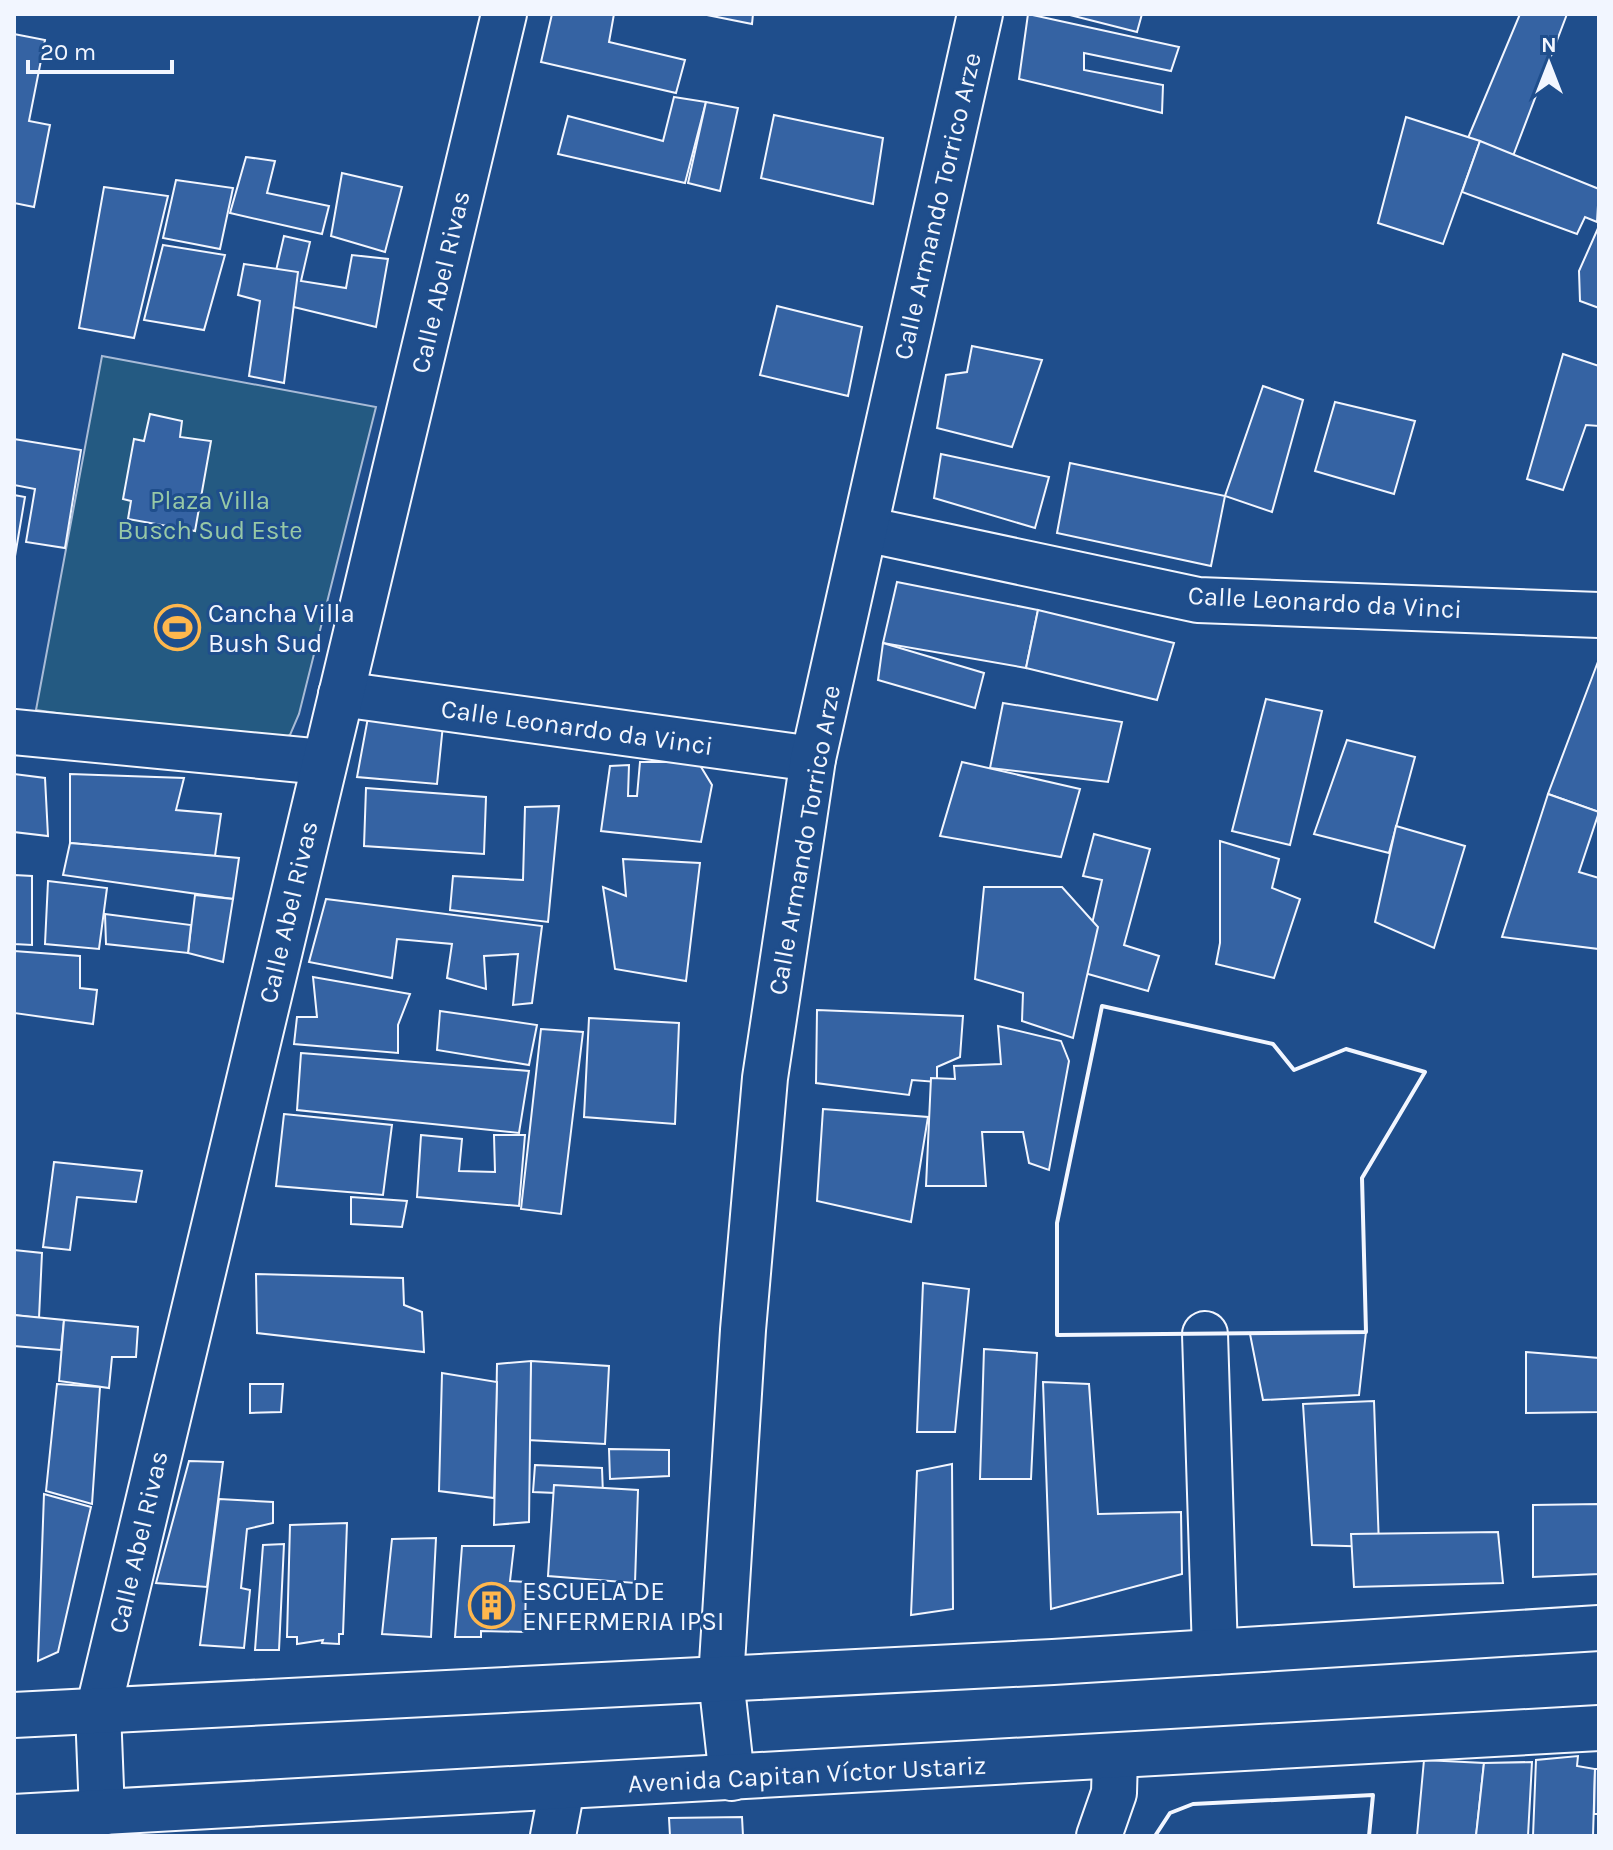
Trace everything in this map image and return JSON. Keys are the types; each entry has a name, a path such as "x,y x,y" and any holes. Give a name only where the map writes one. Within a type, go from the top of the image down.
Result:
{"street":[{"name":"Calle Abel Rivas","path":"102,1813 98,1711 504,14"},
{"name":"Calle Armando Torrico Arze","path":"732,1778 721,1679 743,1330 765,1078 813,759 980,14"},
{"name":"Calle Leonardo da Vinci","path":"865,529 1198,600 1599,615"},
{"name":"Calle Leonardo da Vinci","path":"341,694 813,759"},
{"path":"14,732 323,762"},
{"path":"1205,1334 1215,1652"},
{"path":"14,1715 1215,1652 1599,1628"},
{"name":"Avenida Capitan Víctor Ustariz","path":"14,1817 1599,1728"},
{"path":"1099,1836 1114,1793 1115,1757"},
{"path":"553,1836 562,1788"}],"green space":[{"name":"Plaza Villa Busch Sud Este","path":"102,356 376,407 299,714 290,735 276,741 256,742 36,710"}],"building":[{"path":"552,14 614,14 609,42 685,60 676,93 541,62"},
{"path":"702,14 753,14 752,24"},
{"path":"1028,14 1179,47 1171,71 1084,53 1084,70 1163,85 1162,113 1019,79"},
{"path":"1066,14 1142,14 1137,32"},
{"path":"1520,14 1567,14 1513,156 1468,138"},
{"path":"14,34 45,40 29,121 50,125 34,207 14,203"},
{"path":"674,97 706,102 685,183 558,154 568,116 663,141"},
{"path":"706,102 738,108 720,191 688,183"},
{"path":"774,115 883,138 873,204 761,178"},
{"path":"1406,117 1480,141 1443,244 1378,223"},
{"path":"1480,141 1599,189 1597,222 1585,217 1577,234 1462,192"},
{"path":"246,157 275,161 267,193 329,206 322,234 230,213"},
{"path":"342,173 402,187 385,252 331,236"},
{"path":"176,180 233,188 220,249 163,238"},
{"path":"104,187 168,196 134,338 79,328"},
{"path":"1599,226 1599,308 1580,301 1579,271"},
{"path":"284,236 310,242 301,281 346,288 352,255 388,259 376,327 269,301"},
{"path":"163,245 225,255 204,330 144,320"},
{"path":"244,264 298,272 284,383 249,376 260,301 238,295"},
{"path":"777,306 862,327 848,396 760,375"},
{"path":"972,346 1042,360 1012,447 937,428 946,375 967,372"},
{"path":"1563,354 1599,366 1599,426 1586,425 1563,490 1527,479"},
{"path":"1263,386 1303,400 1272,512 1225,496"},
{"path":"1335,402 1415,421 1394,494 1315,471"},
{"path":"150,414 182,421 180,437 211,441 195,531 128,519 131,501 123,499 134,439 144,441"},
{"path":"14,439 81,450 65,548 26,542 35,489 14,485"},
{"path":"941,454 1049,477 1035,528 934,498"},
{"path":"1070,463 1225,496 1211,566 1057,533"},
{"path":"14,495 25,497 14,562"},
{"path":"897,582 1038,610 1026,668 883,643"},
{"path":"1038,610 1174,643 1157,700 1026,668"},
{"path":"883,643 984,673 975,708 878,680"},
{"path":"1599,659 1599,812 1548,794"},
{"path":"1266,699 1322,711 1290,845 1232,831"},
{"path":"1003,703 1122,722 1108,782 990,768"},
{"path":"369,712 444,715 437,784 357,777"},
{"path":"1347,740 1415,757 1389,853 1314,834"},
{"path":"640,762 698,762 712,785 701,842 601,831 610,766 629,765 628,796 637,796"},
{"path":"962,762 1080,789 1061,857 940,836"},
{"path":"14,774 45,778 48,836 14,832"},
{"path":"70,774 184,778 176,810 221,814 215,856 70,843"},
{"path":"366,788 486,797 484,854 364,846"},
{"path":"1548,794 1599,812 1579,872 1599,878 1599,949 1502,937"},
{"path":"559,806 548,922 450,910 453,876 523,880 525,807"},
{"path":"1396,826 1465,846 1434,948 1375,922"},
{"path":"1094,834 1150,849 1124,945 1159,956 1148,991 1081,972 1102,880 1083,876"},
{"path":"1220,841 1279,859 1272,888 1300,899 1274,978 1216,964 1220,943"},
{"path":"70,843 239,858 233,899 63,875"},
{"path":"623,859 700,863 686,981 615,969 603,887 626,896"},
{"path":"14,875 32,876 32,945 14,944"},
{"path":"48,881 107,888 99,949 45,944"},
{"path":"984,887 1062,887 1098,927 1073,1038 1022,1021 1023,993 975,979"},
{"path":"195,895 233,899 223,962 188,953"},
{"path":"326,899 542,926 532,1003 513,1005 518,954 484,956 486,989 447,978 452,944 397,939 392,978 309,962"},
{"path":"105,914 191,925 188,953 106,944"},
{"path":"14,951 80,956 80,988 97,990 93,1024 14,1013"},
{"path":"313,977 410,994 398,1025 398,1053 294,1044 297,1017 317,1017"},
{"path":"817,1010 963,1016 960,1057 937,1067 937,1082 912,1080 909,1095 816,1083"},
{"path":"440,1011 537,1025 529,1065 437,1050"},
{"path":"589,1018 679,1023 675,1124 584,1117"},
{"path":"998,1026 1061,1041 1069,1061 1049,1170 1029,1163 1023,1132 982,1132 986,1186 926,1186 931,1078 955,1079 954,1066 1001,1064"},
{"path":"541,1029 583,1032 561,1214 521,1209"},
{"path":"301,1053 529,1071 519,1133 297,1110"},
{"path":"823,1109 928,1117 911,1222 817,1201"},
{"path":"284,1114 392,1125 383,1195 276,1186"},
{"path":"421,1135 462,1139 459,1171 495,1172 494,1135 525,1135 519,1206 417,1197"},
{"path":"54,1162 142,1171 136,1202 77,1197 70,1250 43,1247"},
{"path":"351,1197 407,1201 402,1227 351,1224"},
{"path":"14,1250 42,1253 39,1318 14,1315"},
{"path":"256,1274 403,1278 404,1305 422,1312 424,1352 257,1333"},
{"path":"923,1283 969,1289 955,1432 917,1432"},
{"path":"14,1315 64,1320 61,1350 14,1346"},
{"path":"64,1320 138,1327 136,1357 112,1357 109,1388 59,1381"},
{"path":"1366,1332 1359,1395 1263,1400 1250,1334"},
{"path":"984,1349 1037,1353 1031,1479 980,1479"},
{"path":"1526,1352 1599,1358 1599,1412 1526,1413"},
{"path":"531,1361 609,1366 605,1444 527,1440"},
{"path":"531,1361 529,1522 494,1525 497,1364"},
{"path":"442,1373 497,1382 494,1498 439,1491"},
{"path":"1043,1382 1089,1384 1098,1514 1181,1512 1182,1574 1051,1609"},
{"path":"57,1384 100,1387 92,1504 46,1491"},
{"path":"250,1384 283,1384 281,1412 250,1413"},
{"path":"1374,1401 1379,1547 1312,1545 1303,1404"},
{"path":"609,1449 669,1450 669,1476 610,1479"},
{"path":"189,1461 223,1462 207,1587 156,1583"},
{"path":"952,1464 953,1609 911,1615 917,1471"},
{"path":"535,1465 602,1468 603,1495 533,1492"},
{"path":"554,1485 638,1490 635,1583 548,1576"},
{"path":"44,1494 91,1507 58,1652 38,1661"},
{"path":"219,1499 273,1502 273,1523 247,1529 241,1588 250,1590 244,1648 200,1645"},
{"path":"1599,1504 1599,1574 1533,1577 1533,1505"},
{"path":"347,1523 343,1634 339,1634 339,1644 322,1643 323,1640 297,1644 297,1637 287,1637 290,1525"},
{"path":"1498,1532 1503,1583 1354,1587 1351,1534"},
{"path":"436,1538 431,1637 382,1634 392,1539"},
{"path":"284,1544 279,1650 255,1650 263,1545"},
{"name":"ESCUELA DE ENFERMERIA IPSI","path":"462,1546 514,1546 510,1581 526,1582 525,1632 481,1631 481,1637 455,1637"},
{"path":"1578,1756 1577,1766 1595,1769 1593,1836 1533,1836 1536,1760"},
{"path":"1424,1760 1484,1763 1476,1836 1417,1836"},
{"path":"1532,1762 1528,1836 1476,1836 1484,1763"},
{"path":"1595,1769 1599,1769 1599,1814 1594,1814"},
{"path":"742,1817 743,1836 670,1836 669,1818"}],"wall":[{"path":"1102,1006 1273,1044 1294,1070 1346,1049 1425,1072 1362,1178 1366,1332 1057,1335 1057,1223 1102,1006"},
{"path":"1155,1836 1170,1813 1193,1804 1373,1795 1369,1836"}],"place":[{"name":"Cancha Villa Bush Sud","path":"177,628"},
{"name":"ESCUELA DE ENFERMERIA IPSI","path":"491,1606"}]}
